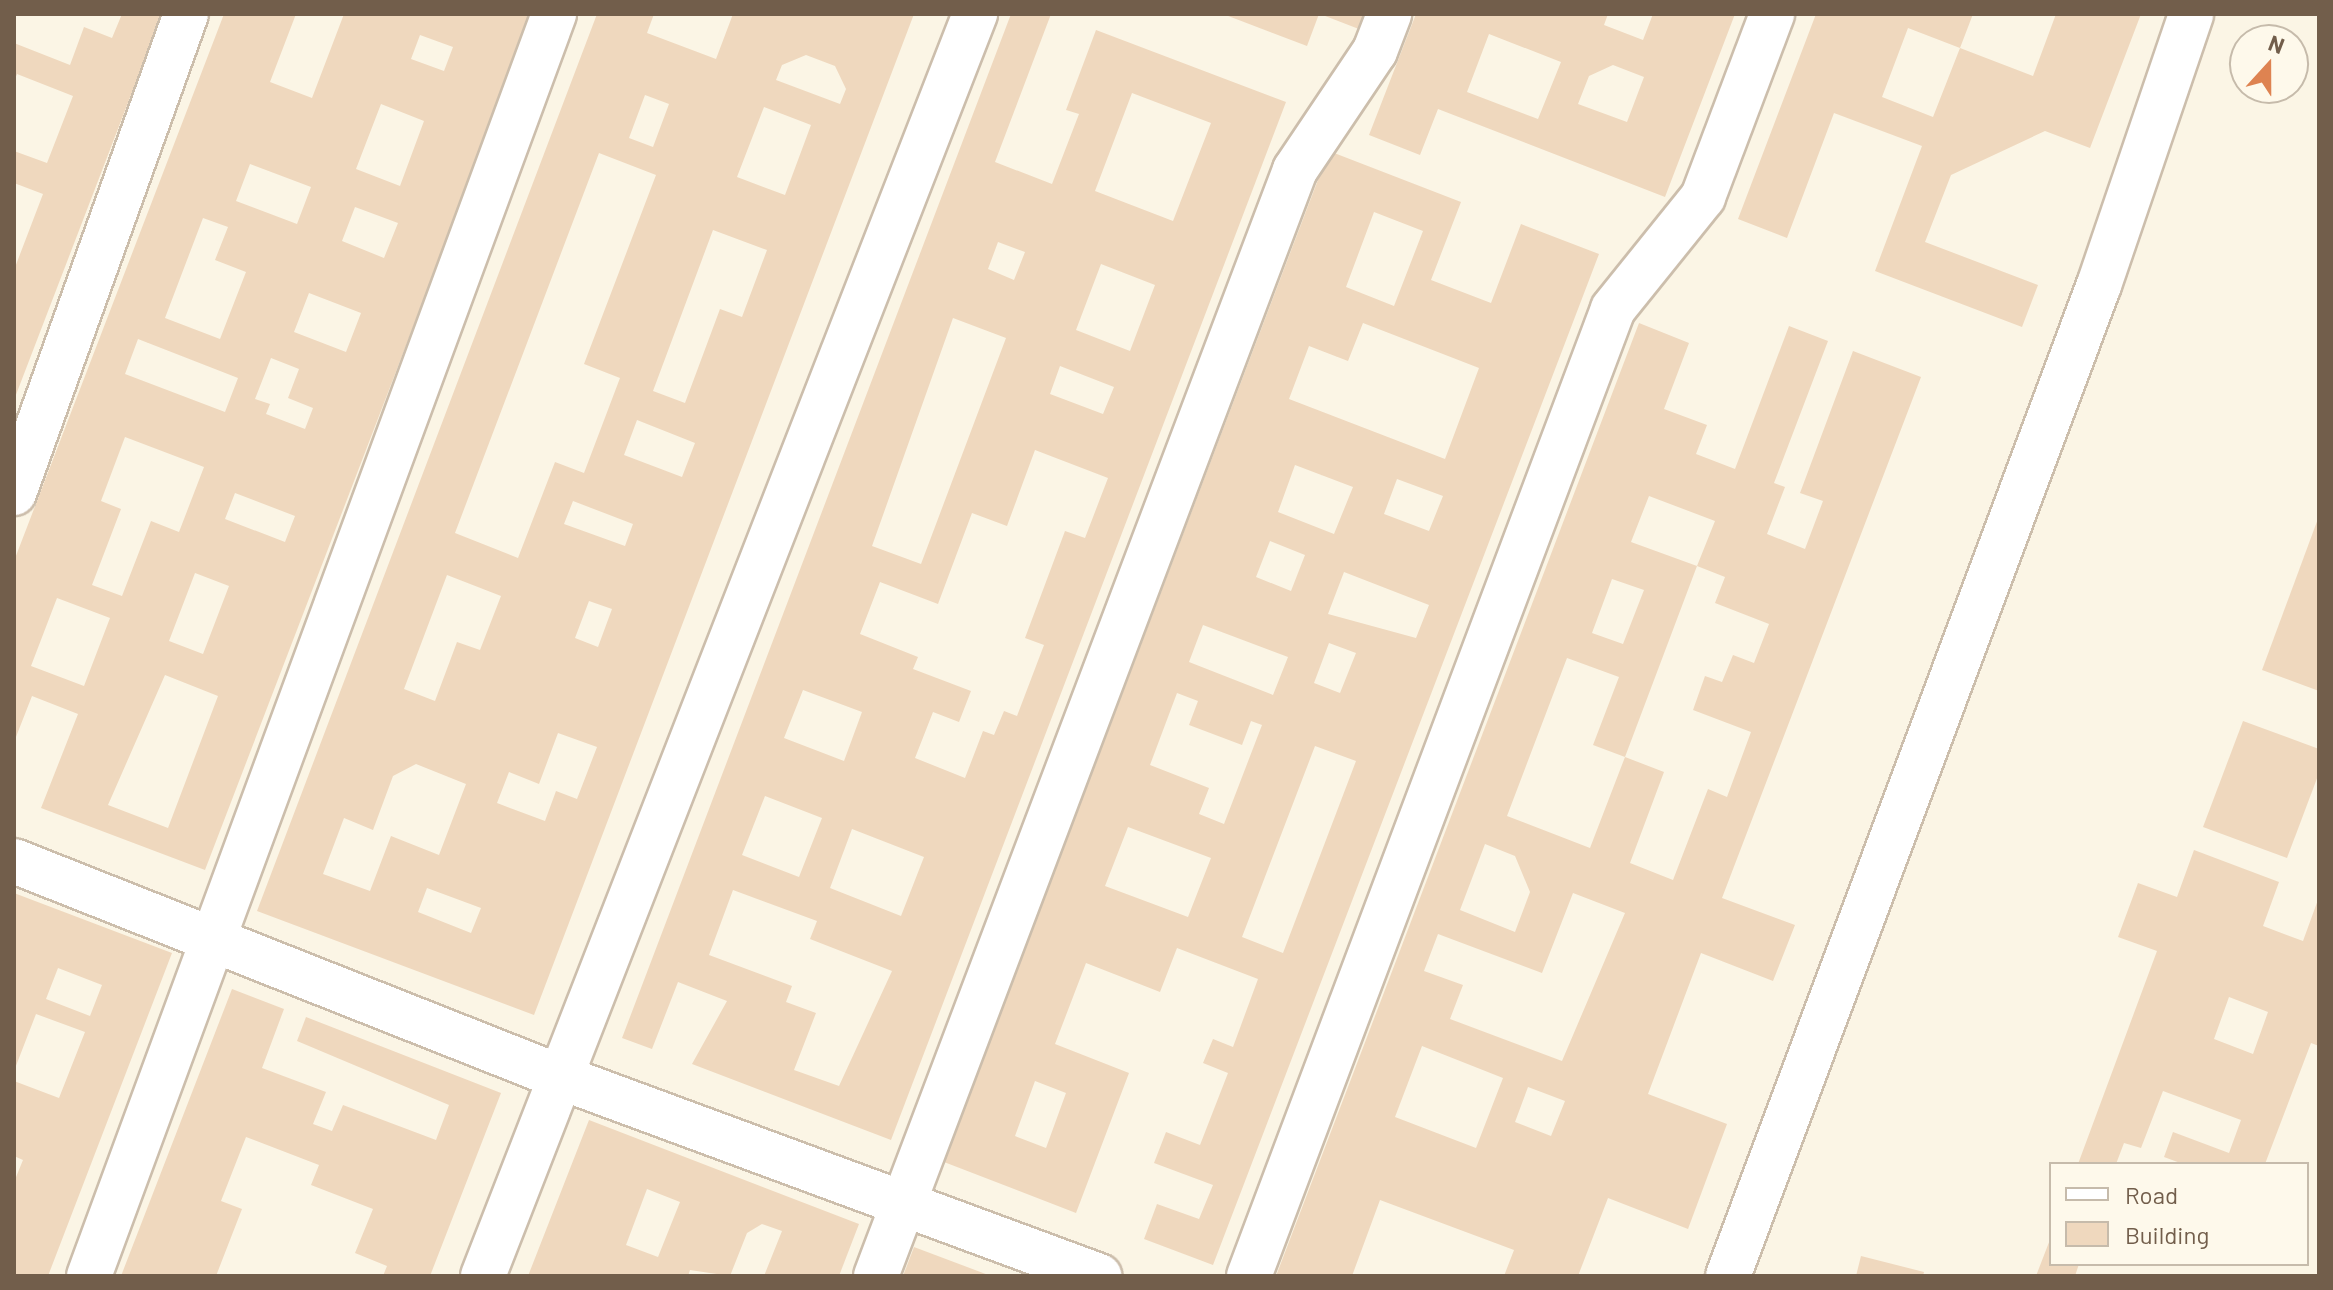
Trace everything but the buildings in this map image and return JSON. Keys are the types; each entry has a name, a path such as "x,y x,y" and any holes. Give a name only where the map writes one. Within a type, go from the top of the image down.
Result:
{"street":[{"path":"14,493 186,14"},
{"path":"89,1276 217,939 554,14"},
{"path":"483,1276 975,14"},
{"path":"876,1276 1295,170 1375,51 1389,14"},
{"path":"1249,1276 1613,309 1703,197 1772,14"},
{"path":"1728,1276 2094,299 2191,14"},
{"path":"14,861 560,1077 906,1202 1099,1276"}]}
